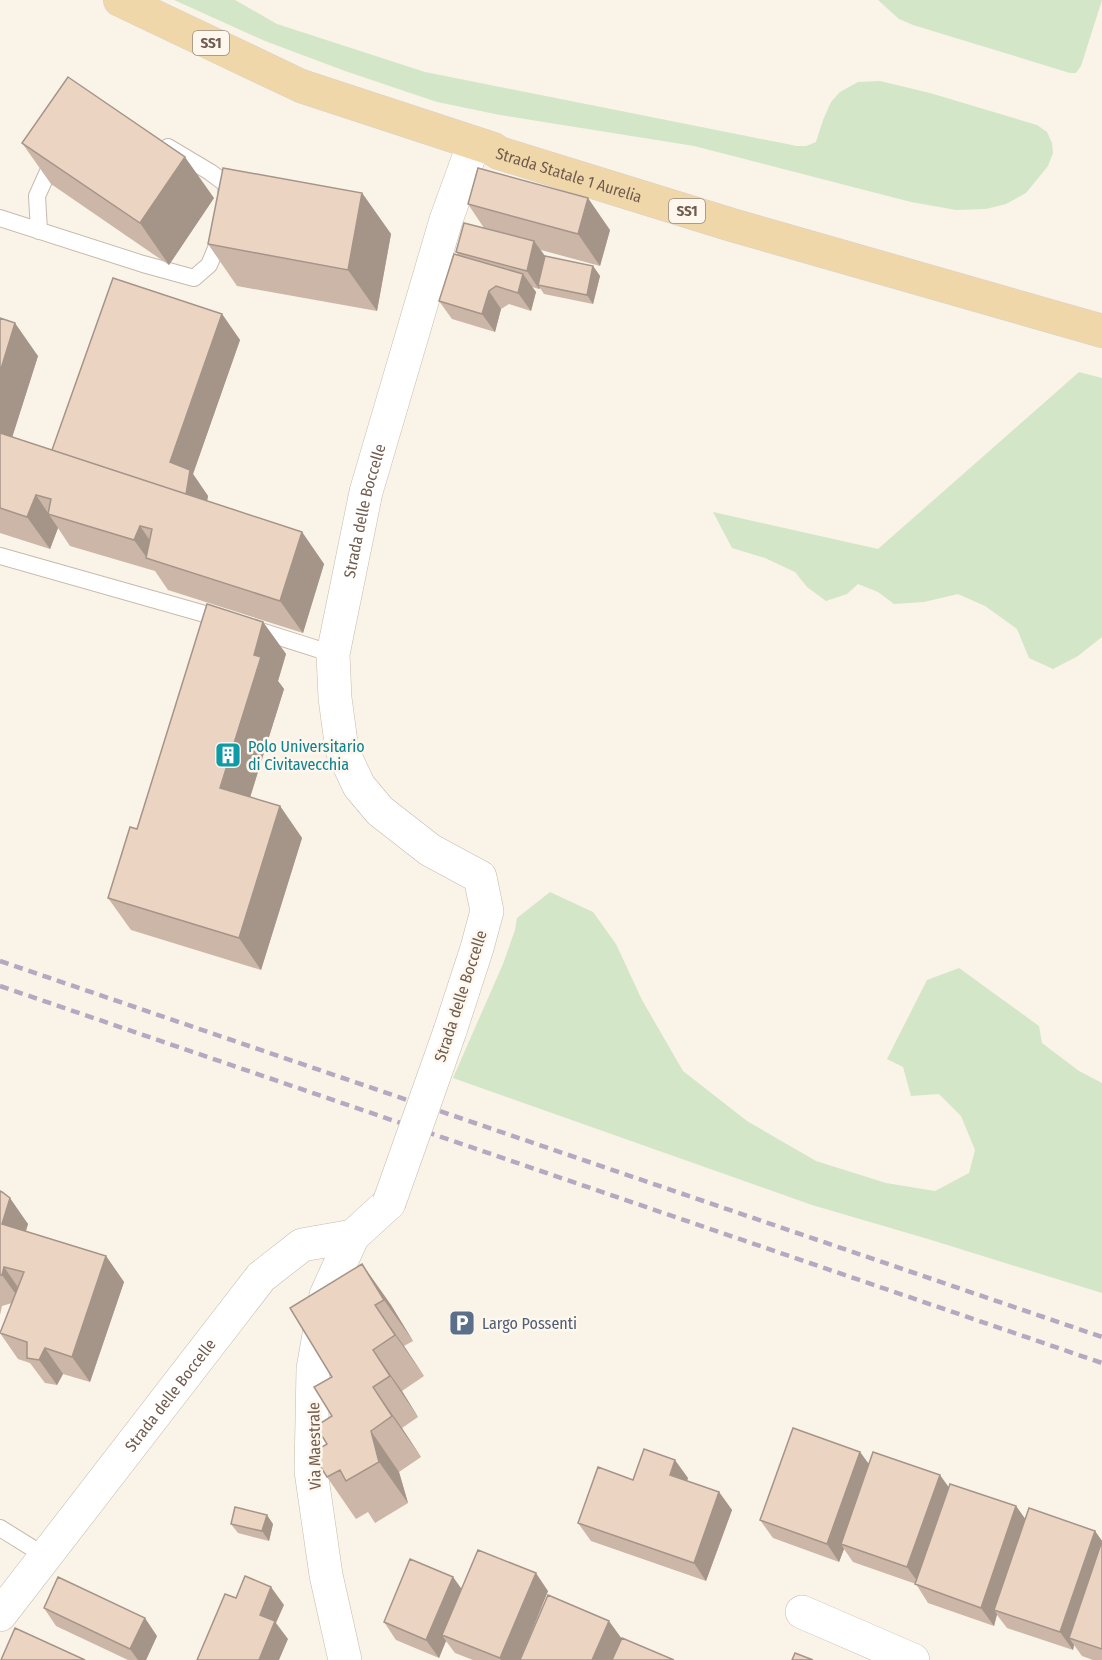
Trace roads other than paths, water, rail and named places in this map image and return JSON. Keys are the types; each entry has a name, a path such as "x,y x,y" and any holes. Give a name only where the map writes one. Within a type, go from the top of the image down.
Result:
{"main road":[{"name":"Strada Statale 1 Aurelia","path":"120,0 301,86 493,149 499,153 732,225 1102,331"}],"street":[{"name":"Strada delle Boccelle","path":"0,1615 261,1277 302,1245 353,1236 389,1203 477,948 487,911 480,877 430,850 380,811 360,786 342,750 335,698 333,654 366,492 446,220 474,143"},
{"name":"Via Maestrale","path":"345,1660 326,1575 311,1471 313,1369 326,1295 353,1236"},
{"path":"802,1611 913,1660"}],"lane":[{"path":"0,218 194,278 209,265 220,239 226,216 226,184 157,139"},
{"path":"39,231 37,196 62,142"},
{"path":"0,556 236,623 333,654"},
{"path":"0,1528 45,1556"}],"railway":[{"path":"0,961 1102,1337"},
{"path":"0,986 1102,1363"}],"place":[{"name":"Polo Universitario di Civitavecchia","path":"228,755"},
{"name":"Largo Possenti","path":"462,1323"}]}
